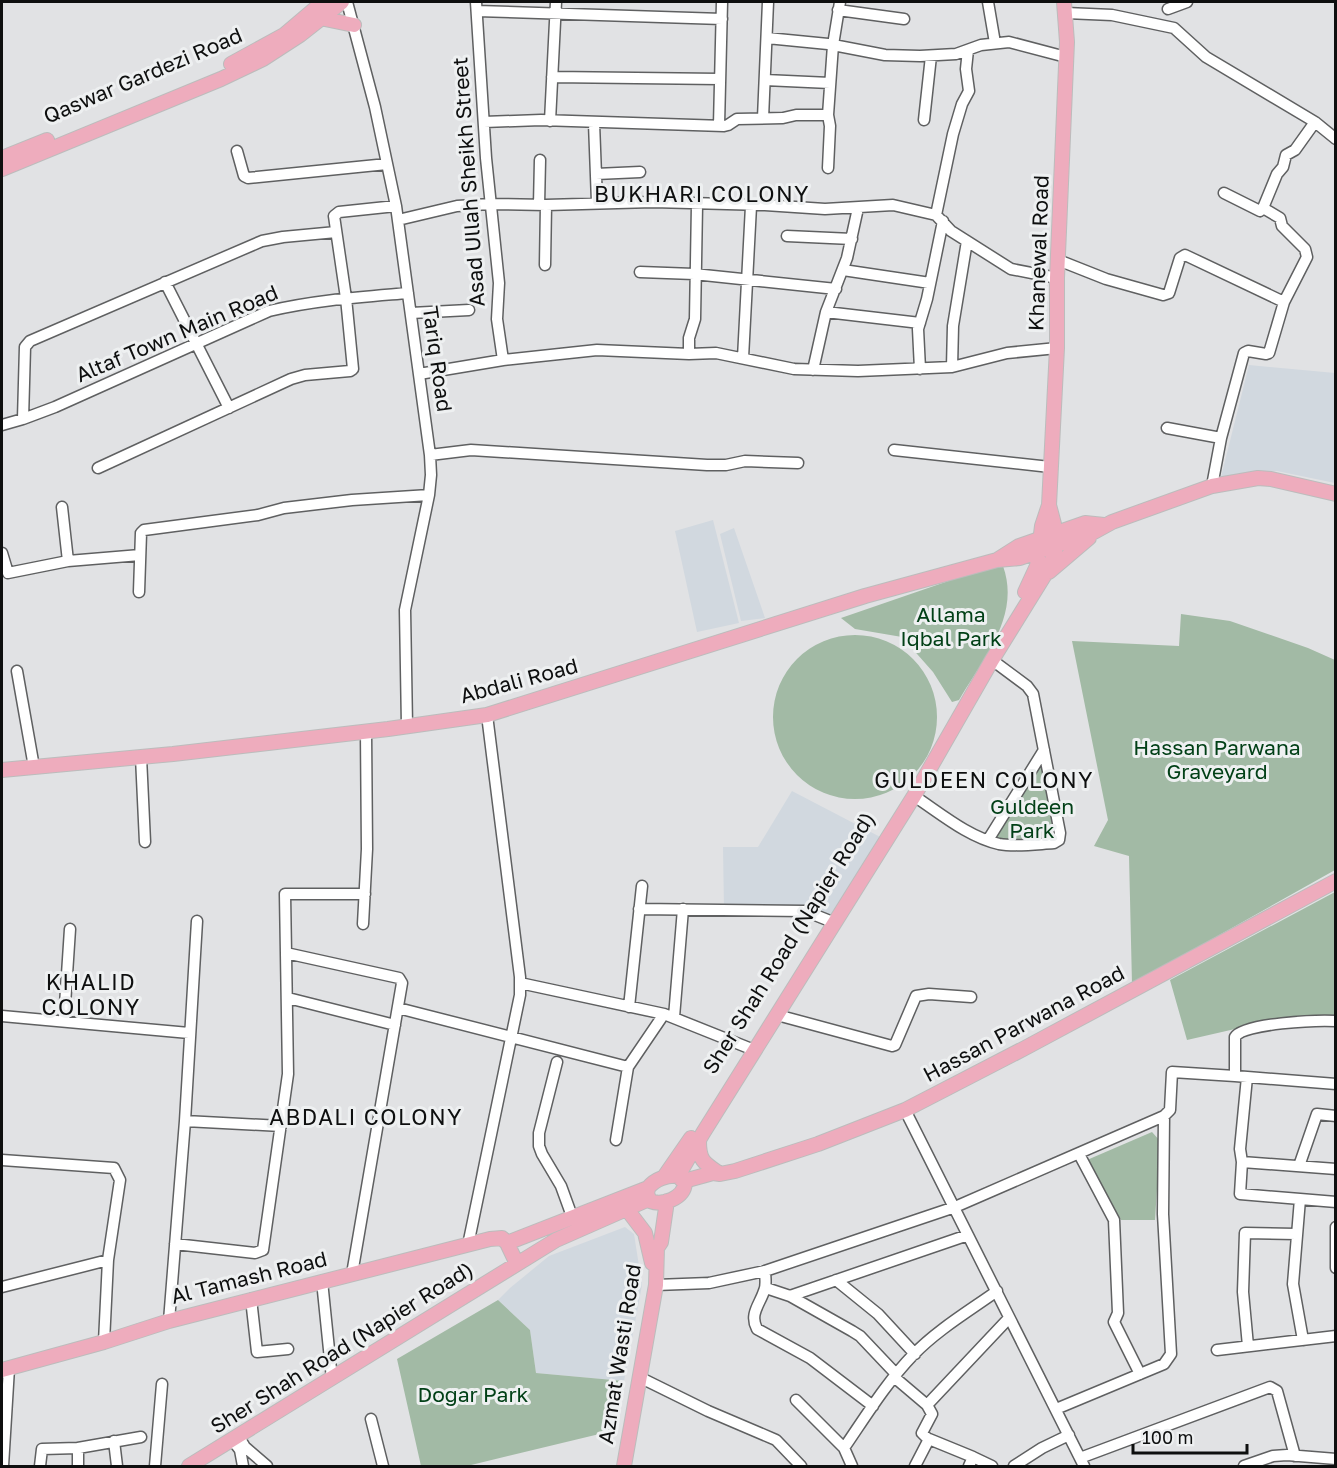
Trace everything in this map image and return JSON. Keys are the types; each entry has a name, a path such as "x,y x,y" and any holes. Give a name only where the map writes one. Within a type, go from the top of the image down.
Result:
{"main road":[{"name":"Qaswar Gardezi Road","path":"2,158 197,80 243,59 284,35 323,2"},
{"path":"2,169 262,60 342,2"},
{"name":"Khanewal Road","path":"1048,543 1054,524 1049,505 1057,348 1057,278 1066,57 1065,7"},
{"path":"320,18 354,25"},
{"name":"Abdali Road","path":"2,770 366,732 487,715 865,596 1004,559 1010,550 1092,533 1104,525 1212,486 1272,479 1335,494"},
{"path":"1044,576 1104,525"},
{"path":"1020,609 1044,576 1054,554 1048,543"},
{"path":"1020,609 1036,566 1048,543"},
{"path":"1004,559 1017,562 1022,568 1027,588"},
{"name":"Sher Shah Road (Napier Road)","path":"696,1137 749,1048 993,660 1020,609"},
{"name":"Sher Shah Road (Napier Road)","path":"696,1137 777,1015 914,796 931,759 1020,609"},
{"name":"Hassan Parwana Road","path":"682,1181 714,1178 720,1174 818,1144 905,1110 1335,881"},
{"path":"696,1137 700,1158 720,1174"},
{"path":"656,1198 652,1184 664,1177 696,1137"},
{"path":"517,1264 507,1243 573,1219 656,1198 680,1195 696,1137"},
{"path":"664,1177 682,1181"},
{"name":"Sher Shah Road (Napier Road)","path":"196,1465 567,1234 626,1208 656,1198"},
{"name":"Azmat Wasti Road","path":"624,1467 655,1281 657,1248 653,1241 656,1198"},
{"path":"626,1208 645,1233 655,1281"},
{"name":"Al Tamash Road","path":"5,1369 104,1342 169,1321 322,1281 498,1238 502,1238 507,1243"}],"street":[{"name":"Tariq Road","path":"347,2 375,107 396,206 430,455 429,495 405,610 407,726"},
{"path":"550,121 556,2"},
{"path":"719,126 722,2"},
{"path":"763,118 768,2"},
{"path":"988,2 994,43"},
{"path":"1168,9 1186,2"},
{"path":"477,6 555,15 722,19"},
{"name":"Asad Ullah Sheikh Street","path":"477,6 484,122 499,283 497,319 503,360"},
{"path":"828,168 830,82 839,6 904,19"},
{"path":"1065,7 1174,28 1206,57 1315,122 1335,139"},
{"path":"766,38 833,45 885,55 931,56 956,54 981,45 1009,42 1066,57"},
{"path":"920,369 918,336 930,283 953,134 962,104 969,91 966,69 968,50"},
{"path":"924,120 931,56"},
{"path":"552,77 720,79"},
{"path":"765,80 830,82"},
{"path":"484,122 655,122 719,126 728,125 736,119 828,115"},
{"path":"1224,193 1260,211 1277,174 1284,167 1286,155 1295,150 1315,122"},
{"path":"594,123 597,202"},
{"path":"237,151 244,176 248,178 387,164"},
{"path":"540,160 545,265"},
{"path":"596,174 640,172"},
{"path":"398,220 457,206 491,204 653,202 825,210 893,205 939,218 951,231 1011,269 1057,278"},
{"path":"689,354 689,338 695,319 697,205"},
{"path":"98,468 305,375 353,369 335,213 396,206"},
{"path":"743,358 751,206"},
{"path":"813,370 826,312 843,270 858,208"},
{"path":"1212,486 1221,438 1244,353 1248,351 1266,354 1269,352 1284,302 1306,261 1307,252 1282,226 1280,218 1263,208"},
{"path":"23,419 27,343 262,241 336,232"},
{"path":"787,236 852,239"},
{"path":"952,367 952,334 967,241"},
{"path":"1058,260 1106,279 1163,295 1169,293 1180,258 1185,255 1284,302"},
{"path":"843,270 930,283"},
{"path":"640,272 694,274 836,289"},
{"path":"165,282 229,408"},
{"name":"Altaf Town Main Road","path":"2,425 23,419 269,311 346,298 408,293"},
{"path":"411,313 470,310"},
{"path":"826,312 920,323"},
{"path":"419,374 503,360 597,350 716,353 786,368 858,371 952,367 1007,353 1057,348"},
{"path":"1167,428 1221,438"},
{"path":"430,455 471,450 707,465 726,465 745,461 798,463"},
{"path":"894,450 1050,467"},
{"path":"140,592 141,533 149,529 214,522 284,508 352,500 429,495"},
{"path":"62,507 68,561"},
{"path":"2,553 8,573 68,561 140,555"},
{"path":"914,796 964,828 1000,844 1054,843 1059,840 1060,833 1031,690 993,660"},
{"path":"17,671 34,767"},
{"path":"468,1245 520,995 487,715"},
{"path":"363,924 367,849 366,732"},
{"path":"988,840 1044,750"},
{"path":"141,757 145,842"},
{"path":"629,1007 642,886"},
{"path":"175,1244 255,1253 263,1250 288,1074 285,894 364,894"},
{"path":"639,909 805,910 830,921"},
{"path":"616,1140 628,1067 669,1016 683,909"},
{"path":"169,1321 185,1121 197,921"},
{"path":"64,1020 70,929"},
{"path":"286,953 399,978 402,983 352,1274"},
{"path":"520,983 669,1016 749,1048"},
{"path":"777,1015 892,1046 916,996 929,994 970,997"},
{"path":"288,998 395,1025"},
{"path":"398,1008 628,1067"},
{"path":"2,1016 189,1033"},
{"path":"1335,1021 1300,1022 1243,1030 1235,1037 1241,1076 1240,1194 1335,1202"},
{"path":"557,1062 539,1133 539,1146 561,1186 573,1219"},
{"path":"655,1281 709,1282 765,1271 955,1207 1164,1116 1170,1110 1172,1072 1335,1084"},
{"path":"905,1110 1083,1464 1270,1387 1277,1391 1295,1456"},
{"path":"1299,1166 1317,1114 1335,1116"},
{"path":"1056,1409 1167,1362 1172,1348 1162,1214 1164,1116"},
{"path":"185,1121 281,1126"},
{"path":"1079,1154 1114,1220 1118,1313 1114,1322 1140,1374"},
{"path":"2,1160 114,1168 120,1180 108,1260 104,1342"},
{"path":"1242,1162 1335,1169"},
{"path":"1300,1199 1293,1284 1303,1340"},
{"path":"1335,1227 1335,1268"},
{"path":"1248,1346 1243,1292 1245,1233 1296,1234"},
{"path":"790,1296 968,1235"},
{"path":"2,1287 108,1260"},
{"path":"765,1271 766,1288 754,1316 757,1329 810,1358 873,1406"},
{"path":"836,1280 878,1314 915,1354"},
{"path":"322,1281 332,1379"},
{"path":"766,1288 790,1296 860,1336 895,1376 927,1405 932,1414 922,1433 928,1439 971,1462 992,1467"},
{"path":"844,1448 895,1376 915,1354 950,1324 997,1291"},
{"path":"251,1299 256,1353 288,1349"},
{"path":"927,1405 1009,1318"},
{"path":"1217,1350 1335,1336"},
{"path":"3,1467 5,1369"},
{"path":"639,1377 708,1411 776,1440 801,1467"},
{"path":"155,1467 162,1384"},
{"path":"796,1400 844,1448 852,1467"},
{"path":"371,1419 383,1467"},
{"path":"1014,1467 1042,1448 1069,1435"},
{"path":"40,1467 42,1449 78,1448 141,1437"},
{"path":"236,1439 243,1467"},
{"path":"236,1439 267,1467"},
{"path":"915,1467 928,1439"},
{"path":"114,1442 117,1467"},
{"path":"78,1448 78,1467"},
{"path":"1244,1467 1273,1456 1335,1459"}],"shaded area":[{"path":"1249,365 1335,373 1335,483 1277,471 1221,477"},
{"path":"713,520 739,623 697,632 675,531"},
{"path":"734,528 765,618 741,621 720,534"},
{"path":"792,791 886,840 833,923 805,911 724,910 723,847 758,847"},
{"path":"625,1227 634,1234 642,1285 624,1381 536,1373 530,1330 498,1300 549,1256"}],"green space":[{"name":"Allama Iqbal Park","path":"992,566 1003,566 1007,584 1007,602 1003,620 988,653 959,700 952,702 933,672 902,637 855,629 841,618"},
{"name":"Hassan Parwana Graveyard","path":"1181,614 1230,621 1308,648 1335,660 1335,870 1132,984 1129,856 1094,846 1108,820 1072,641 1179,646"},
{"path":"855,635 886,642 913,659 930,686 937,717 930,748 913,775 886,792 855,799 824,792 797,775 780,748 773,717 780,686 797,659 824,642"},
{"name":"Guldeen Park","path":"1044,750 1060,833 1054,843 988,840"},
{"path":"1335,892 1335,1019 1274,1020 1187,1040 1170,980"},
{"path":"1152,1132 1160,1141 1155,1220 1121,1220 1087,1160"},
{"name":"Dogar Park","path":"498,1300 530,1330 536,1373 624,1381 616,1430 467,1466 421,1466 397,1359"}],"district":[{"name":"BUKHARI COLONY","path":"702,194"},
{"name":"GULDEEN COLONY","path":"984,780"},
{"name":"KHALID COLONY","path":"91,994"},
{"name":"ABDALI COLONY","path":"366,1117"}]}
